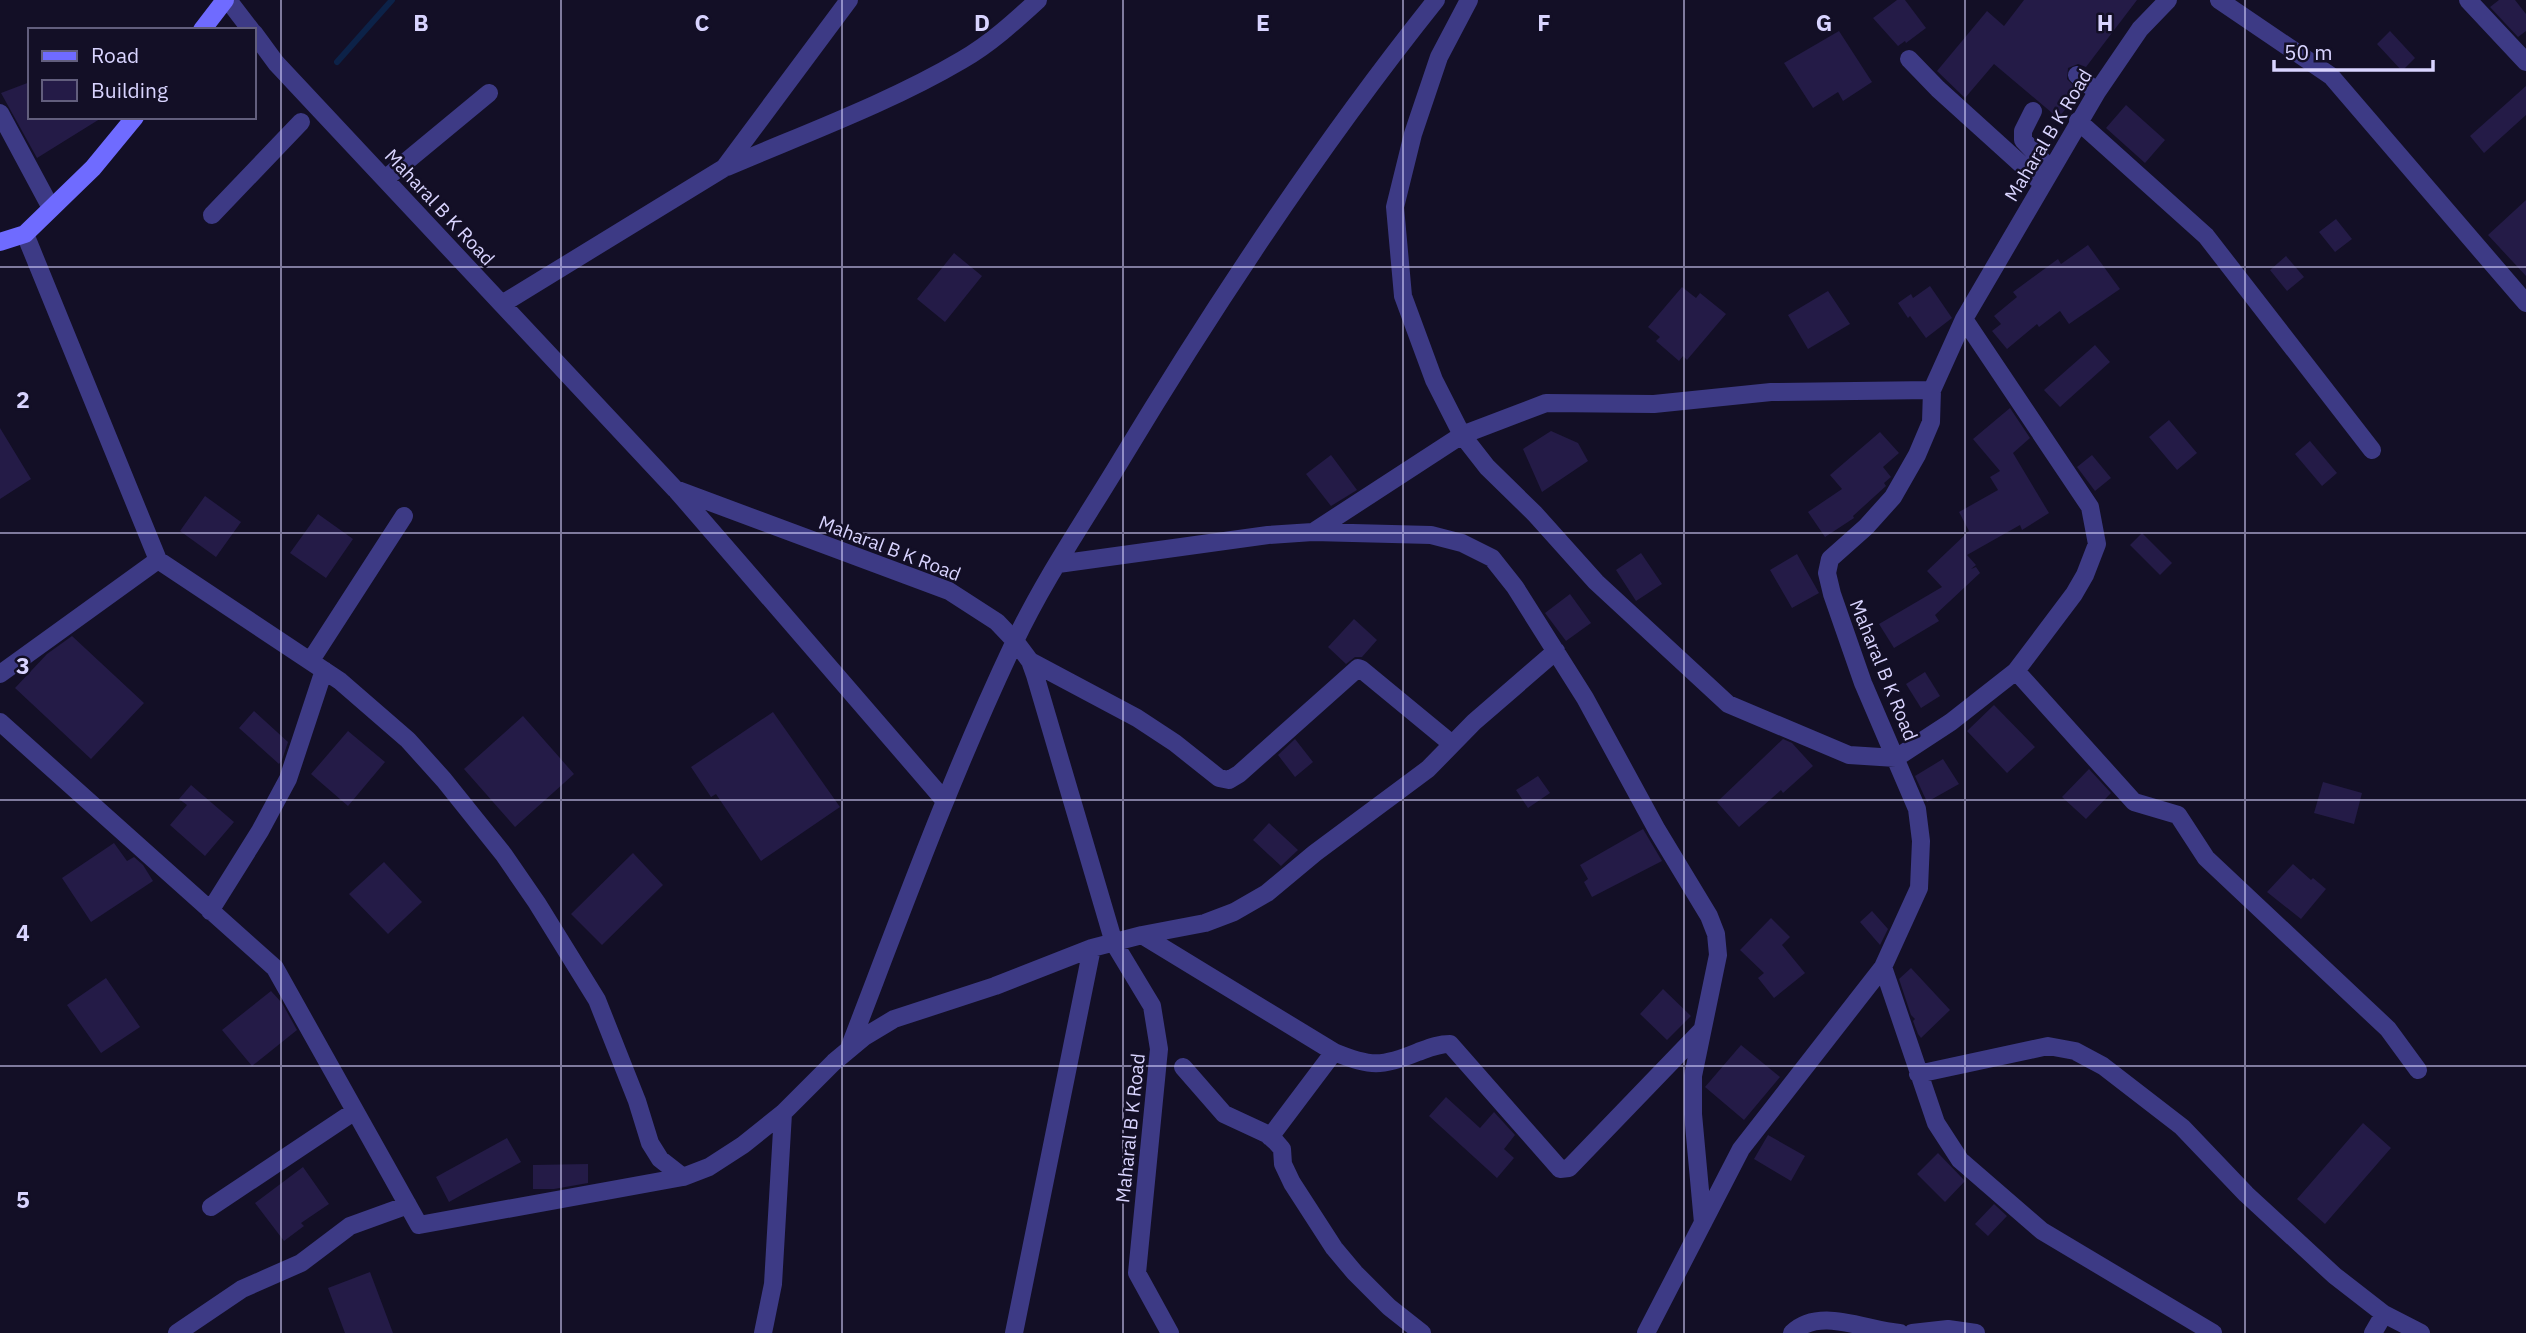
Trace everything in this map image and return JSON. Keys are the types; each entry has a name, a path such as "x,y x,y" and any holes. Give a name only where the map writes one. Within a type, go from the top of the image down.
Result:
{"street":[{"path":"204,28 226,0"},
{"name":"Maharal B K Road","path":"226,0 249,28"},
{"path":"724,168 849,0"},
{"path":"502,304 724,168 913,87 964,60 1012,24 1038,0"},
{"path":"849,1050 945,801 1015,641 1058,564 1160,395 1287,202 1369,83 1436,0"},
{"path":"1469,0 1439,57 1413,135 1395,208 1403,296 1434,380 1462,435 1487,467 1535,514 1596,582 1728,704 1849,755 1896,758 1951,722 2016,671 2074,594 2097,544 2090,507 1964,319"},
{"name":"Maharal B K Road","path":"1646,1333 1741,1149 1883,967 1919,888 1921,841 1917,810 1863,683 1832,594 1827,573 1830,559 1866,527 1893,497 1917,455 1931,422 1932,390 1964,319 2096,92 2140,29 2168,0"},
{"path":"2219,0 2331,76 2526,303"},
{"path":"2468,0 2526,62"},
{"name":"Maharal B K Road","path":"256,37 276,63 675,489 949,591 998,622 1030,661 1114,943 1152,1006 1159,1049 1137,1273 1170,1333"},
{"path":"1909,58 1938,89 2047,177"},
{"path":"2077,75 2096,92"},
{"path":"386,179 489,93"},
{"path":"2033,111 2023,131 2024,140 2047,177"},
{"path":"0,113 51,208"},
{"path":"0,242 25,234 93,168 133,119"},
{"path":"2078,121 2206,236 2372,450"},
{"path":"212,215 301,122"},
{"path":"25,234 159,560 340,681 408,740 504,855 537,903 597,1000 637,1101 650,1143 660,1158 683,1177"},
{"path":"1313,531 1462,435 1546,404 1654,404 1771,392 1932,390"},
{"path":"675,489 945,801"},
{"path":"210,911 261,831 288,779 317,665 404,516"},
{"path":"1058,564 1313,531 1431,535 1462,543 1492,558 1516,587 1556,651 1716,934 1718,955 1693,1076 1693,1114 1703,1223"},
{"path":"0,674 159,560"},
{"path":"0,722 275,968 419,1225 683,1177 709,1167 743,1145 783,1113 864,1037 894,1019 995,986 1091,948 1205,923 1234,912 1267,893 1315,853 1428,769 1474,722 1556,651"},
{"path":"1030,661 1137,718 1175,743 1219,778 1229,780 1358,668 1452,744"},
{"path":"2016,671 2134,802 2178,815 2206,858 2388,1029 2418,1070"},
{"path":"1142,935 1334,1052 1360,1063 1391,1063 1440,1044 1450,1044 1554,1164 1564,1169 1569,1168 1703,1030"},
{"path":"1014,1333 1091,948"},
{"path":"1883,967 1936,1123 1960,1160 2042,1231 2213,1333"},
{"path":"1918,1074 2048,1046 2074,1051 2103,1066 2182,1126 2246,1194 2335,1276 2384,1314 2421,1333"},
{"path":"1270,1137 1334,1052"},
{"path":"1183,1066 1224,1114 1270,1137 1282,1149 1286,1172 1334,1248 1381,1298 1422,1333"},
{"path":"211,1207 355,1111"},
{"path":"763,1333 773,1284 783,1113"},
{"path":"177,1333 242,1289 301,1264 350,1226 408,1205"},
{"path":"2373,1333 2384,1314"},
{"path":"1792,1333 1807,1323 1825,1320 1900,1333"},
{"path":"1912,1333 1948,1329 1976,1333"}],"building":[{"path":"1897,0 1905,0 1926,28 1898,46 1873,18"},
{"path":"2024,0 2137,0 2086,67 2078,64 2068,68 2067,79 2080,92 2058,118 1994,64 1965,98 1937,71 1987,11 2004,26"},
{"path":"2499,0 2515,0 2526,14 2526,31 2518,37 2490,7"},
{"path":"1839,31 1872,82 1843,101 1838,92 1813,108 1784,63"},
{"path":"2390,31 2415,58 2402,71 2377,44"},
{"path":"28,83 28,119 100,119 37,158 1,93"},
{"path":"2526,86 2526,115 2484,153 2470,136"},
{"path":"2126,105 2165,140 2145,163 2106,128"},
{"path":"2526,200 2526,276 2488,235"},
{"path":"2336,219 2352,239 2335,252 2319,232"},
{"path":"2088,245 2120,289 2069,324 2060,311 2039,327 2037,324 2007,349 1992,331 2001,324 1994,316 2017,297 2013,292 2058,259 2061,264"},
{"path":"954,253 982,276 945,322 917,299"},
{"path":"2286,256 2304,277 2287,291 2270,270"},
{"path":"1930,286 1952,318 1926,338 1898,303 1911,294 1913,298"},
{"path":"1682,287 1696,298 1700,293 1726,314 1687,360 1683,356 1679,361 1656,341 1660,337 1648,327"},
{"path":"1828,291 1850,324 1808,349 1788,315"},
{"path":"2095,345 2110,362 2060,407 2044,390"},
{"path":"2010,408 2030,438 2013,453 2049,513 2022,530 2020,525 1967,555 1976,565 1971,569 1976,567 1980,573 1935,615 1939,621 1894,648 1879,624 1942,587 1927,571 1969,531 1959,512 1998,490 1990,477 2000,471 1973,439"},
{"path":"2169,420 2197,453 2177,470 2149,437"},
{"path":"0,428 31,479 0,499"},
{"path":"1551,431 1578,443 1588,461 1542,492 1523,449"},
{"path":"1880,432 1899,453 1883,467 1891,477 1884,483 1886,486 1853,516 1854,518 1825,537 1808,512 1842,489 1830,475"},
{"path":"2310,441 2337,473 2322,486 2295,454"},
{"path":"1331,455 1357,490 1331,506 1306,474"},
{"path":"2092,455 2111,478 2095,491 2077,467"},
{"path":"205,496 241,522 216,557 180,531"},
{"path":"318,514 353,539 326,578 290,553"},
{"path":"2142,533 2172,563 2160,575 2130,545"},
{"path":"1641,553 1662,584 1636,601 1616,570"},
{"path":"1797,554 1819,593 1792,608 1770,570"},
{"path":"1570,594 1591,623 1566,641 1545,613"},
{"path":"1354,619 1377,640 1362,657 1355,657 1346,664 1328,647"},
{"path":"72,636 144,703 91,759 15,688 47,654"},
{"path":"1925,672 1940,696 1921,708 1906,684"},
{"path":"1994,705 2035,747 2007,773 1967,731"},
{"path":"254,711 288,742 279,764 239,728"},
{"path":"773,712 840,807 761,861 716,794 711,797 691,767"},
{"path":"523,716 574,774 515,827 464,769"},
{"path":"348,731 385,762 348,806 311,774"},
{"path":"1295,739 1313,762 1295,777 1278,755"},
{"path":"1783,739 1792,743 1813,766 1739,827 1717,802"},
{"path":"1943,759 1959,784 1927,802 1915,776"},
{"path":"2089,769 2111,793 2086,819 2062,797"},
{"path":"1538,776 1550,793 1528,808 1516,790"},
{"path":"2323,782 2362,793 2354,824 2314,813"},
{"path":"191,785 234,822 205,856 170,825 187,805 179,799"},
{"path":"1269,823 1298,850 1281,866 1253,840"},
{"path":"1643,829 1662,861 1592,897 1584,882 1588,879 1580,865"},
{"path":"114,843 127,861 134,857 143,865 153,881 91,922 62,878"},
{"path":"633,853 663,885 602,945 571,914"},
{"path":"384,862 422,902 388,934 349,894"},
{"path":"2293,864 2326,889 2301,919 2267,892"},
{"path":"1872,911 1888,929 1880,945 1860,922"},
{"path":"1771,918 1790,937 1782,945 1805,973 1774,998 1758,978 1764,973 1740,950"},
{"path":"1911,968 1950,1010 1921,1038 1899,979"},
{"path":"106,978 140,1027 101,1053 67,1005"},
{"path":"1663,989 1691,1016 1667,1040 1640,1014"},
{"path":"271,991 282,1003 297,1030 252,1066 222,1030"},
{"path":"1741,1045 1780,1077 1744,1120 1705,1087"},
{"path":"1446,1097 1480,1128 1494,1112 1515,1135 1504,1149 1514,1158 1497,1178 1429,1116"},
{"path":"2363,1123 2391,1148 2325,1224 2297,1199"},
{"path":"1768,1135 1805,1156 1791,1181 1754,1159"},
{"path":"507,1138 521,1162 449,1202 436,1177"},
{"path":"1938,1153 1965,1181 1945,1202 1917,1174"},
{"path":"588,1164 588,1183 554,1189 533,1189 533,1165"},
{"path":"303,1167 329,1204 301,1223 304,1226 284,1241 255,1203"},
{"path":"1994,1204 2007,1216 1988,1236 1975,1224"},
{"path":"370,1272 393,1333 345,1333 328,1288"}],"waterway":[{"path":"337,62 392,0"}]}
